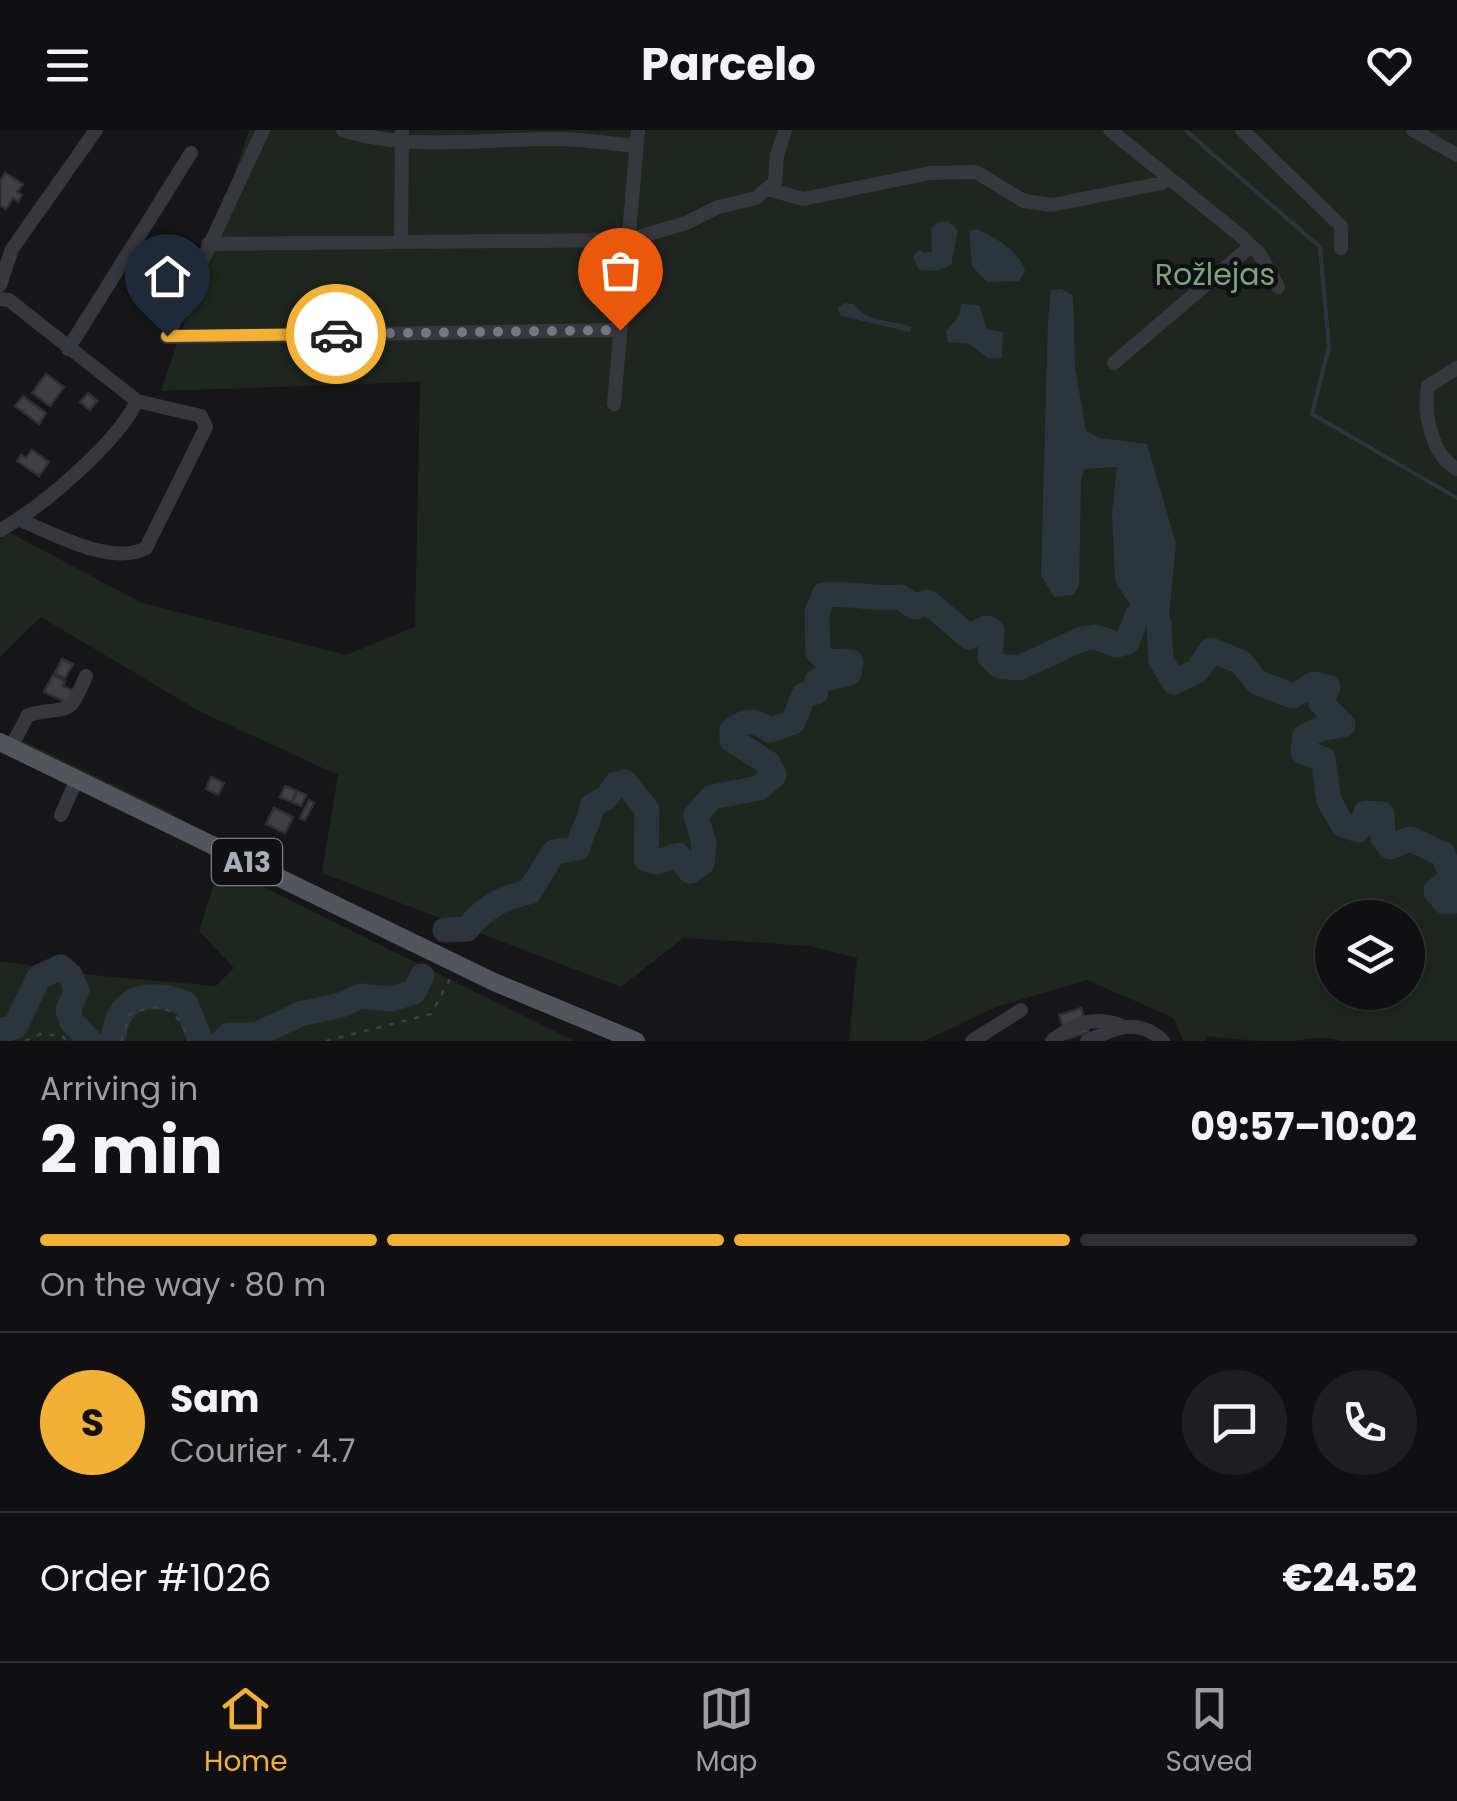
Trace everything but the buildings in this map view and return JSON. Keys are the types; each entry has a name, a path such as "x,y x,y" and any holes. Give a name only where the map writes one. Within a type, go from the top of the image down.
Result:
{"main road":[{"name":"A13","path":"5,744 494,982 636,1041"}],"street":[{"path":"0,285 12,249 96,130"},
{"path":"263,130 167,336 620,330"},
{"path":"342,130 374,140 402,136 559,139 636,146"},
{"path":"614,404 638,130"},
{"path":"208,244 628,240 756,198 775,182 784,130"},
{"path":"1110,130 1251,246 1278,287"},
{"path":"1242,130 1340,226 1341,248"},
{"path":"1413,130 1457,155"},
{"path":"401,242 402,136"},
{"path":"68,348 190,153"},
{"path":"768,189 804,199 930,173 976,172 1024,200 1052,205 1162,183 1166,175"},
{"path":"1114,362 1251,246"},
{"path":"0,299 10,300 137,401 201,416 206,427 146,548 106,554 20,520"},
{"path":"1457,368 1428,386 1426,400 1432,435 1442,458 1457,469"},
{"path":"0,530 20,520 100,450 128,419 137,401"},
{"path":"5,744 28,714 74,706 86,676"},
{"path":"62,815 77,779"},
{"path":"972,1041 1021,1010"},
{"path":"1052,1041 1065,1030 1091,1020 1153,1032 1162,1041"},
{"path":"1087,1041 1120,1025"}],"path":[{"path":"326,1041 430,1014 450,978"},
{"path":"121,1041 130,1014 144,1008 169,1009 181,1019 189,1041"},
{"path":"25,1041 40,1034 62,1036 67,1041"}],"green space":[{"name":"Rožlejas","path":"249,130 1457,130 1457,1041 1265,1041 1208,1036 1205,1041 1183,1041 1174,1018 1087,980 996,1007 924,1041 849,1041 857,958 810,946 683,938 621,987 322,873 338,775 199,711 41,617 0,657 3,529 142,603 346,655 415,627 420,382 161,391"},
{"path":"21,740 174,814 169,816 22,744"},
{"path":"220,865 574,1041 0,1041 0,961 93,975 216,986 234,968 199,931"}],"shaded area":[{"path":"948,221 958,230 951,265 936,271 919,270 913,257 919,250 932,251 931,228"},
{"path":"977,229 1018,258 1025,271 1019,281 987,282 972,266 969,231"},
{"path":"1061,289 1073,295 1075,368 1086,431 1100,438 1147,444 1176,544 1169,616 1159,623 1152,613 1137,616 1115,581 1112,512 1117,467 1084,469 1079,587 1073,595 1054,597 1041,575 1048,321 1051,290"},
{"path":"844,303 854,304 873,318 912,327 910,332 841,316 838,308"},
{"path":"961,304 979,305 987,329 1003,332 1002,358 988,358 969,344 948,342 946,331 959,316"}],"waterway":[{"path":"1185,130 1320,247 1329,347 1312,414 1457,498"},
{"path":"445,930 467,929 494,904 529,892 554,852 578,848 592,806 607,797 616,784 625,782 647,810 646,859 658,862 678,855 690,871 702,863 704,844 696,815 712,797 759,788 774,775 768,763 732,740 732,730 747,723 770,730 793,722 804,695 816,692 817,681 849,673 851,662 827,661 818,652 817,612 824,595 834,594 900,597 915,607 928,602 969,637 987,628 992,631 990,657 999,666 1019,668 1082,639 1096,637 1117,645 1127,642 1137,616 1152,613 1159,623 1161,660 1174,682 1197,671 1211,650 1241,662 1257,682 1293,696 1314,684 1328,687 1321,703 1343,725 1305,736 1303,752 1323,759 1329,801 1343,825 1358,830 1366,813 1382,814 1383,838 1390,847 1410,839 1443,854 1452,877 1436,891 1445,902 1457,901"},
{"path":"0,1031 15,1027 39,977 61,967 77,990 68,1010 72,1022 90,1041"},
{"path":"223,1041 229,1035 256,1035 300,1014 361,996 391,999 414,992 422,976"},
{"path":"112,1041 124,1009 149,997 186,1004 201,1041"}],"way so far":[{"path":"336,334 620,330"}],"route":[{"path":"167,336 336,334"}]}
